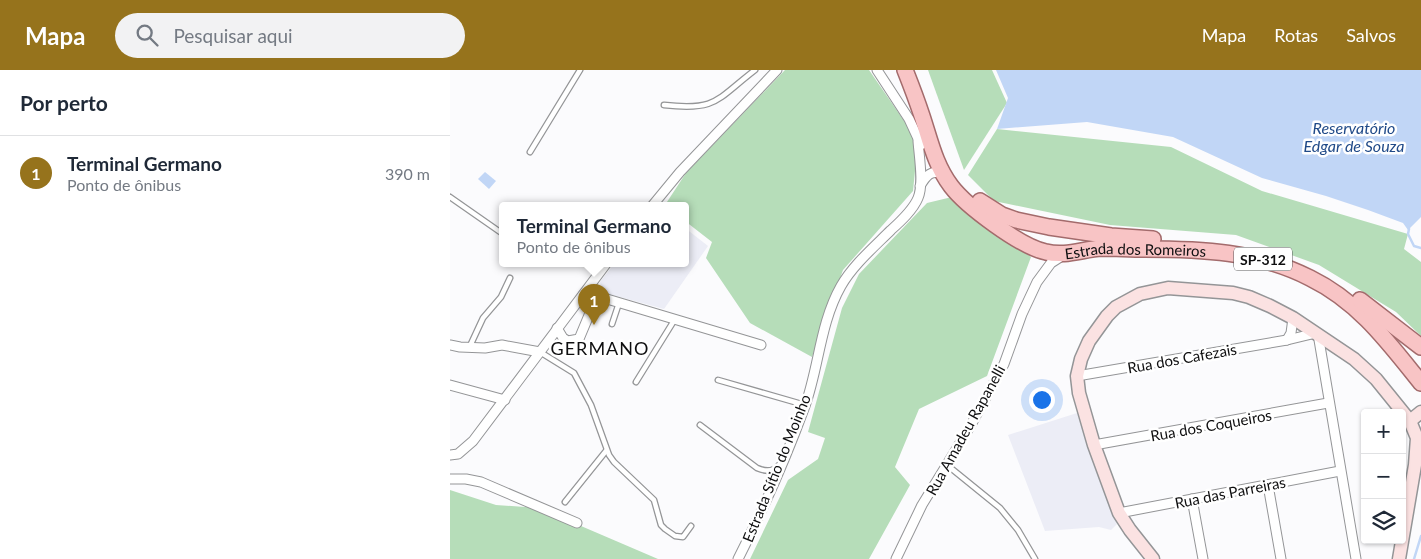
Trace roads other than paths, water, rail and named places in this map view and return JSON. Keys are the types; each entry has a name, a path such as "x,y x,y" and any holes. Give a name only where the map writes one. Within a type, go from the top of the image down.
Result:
{"main road":[{"path":"905,70 923,118 922,136 942,165"},
{"name":"Estrada dos Romeiros","path":"914,70 942,165 954,189 975,209 1015,237 1038,250 1066,254 1092,249 1207,250 1243,254 1266,260 1309,277 1352,304 1419,374"},
{"name":"Estrada dos Romeiros","path":"942,165 949,166 960,182 990,208 1016,220 1068,230 1129,238 1229,244 1280,256 1313,269 1344,287 1421,347"},
{"path":"1038,250 1037,236 1040,230 1046,226"},
{"path":"1066,254 1073,246 1074,241 1068,230"}],"street":[{"path":"655,202 680,172 777,70"},
{"path":"877,70 922,136"},
{"name":"Estrada Sítio do Moinho","path":"738,559 753,531 805,404 825,327 836,294 858,264 908,212 918,197 922,136"},
{"path":"920,186 928,174 942,165"},
{"path":"1038,250 1043,260 1043,272"},
{"path":"1043,272 1051,263 1066,254"},
{"path":"450,455 463,451 473,441 604,267"},
{"name":"Rua Amadeu Rapanelli","path":"896,559 922,506 948,465 1004,364 1022,314 1043,272"},
{"path":"1153,559 1137,540 1119,512 1094,446 1079,393 1078,376 1085,348 1107,316 1124,301 1152,291 1182,288 1232,293 1263,303 1293,318 1366,368 1385,389 1410,421 1419,439 1399,559"},
{"path":"583,295 597,296 761,345"},
{"path":"557,328 568,341 579,339 597,296"},
{"path":"1287,340 1291,333 1293,318"},
{"path":"1317,334 1356,559"},
{"name":"Rua dos Cafezais","path":"1078,376 1317,334"},
{"path":"450,345 484,348 502,345 540,352"},
{"path":"450,385 505,400"},
{"name":"Rua dos Coqueiros","path":"1094,446 1328,403"},
{"path":"1410,421 1421,412"},
{"name":"Rua das Parreiras","path":"1119,512 1340,471"},
{"path":"450,479 466,479 481,482 577,524"},
{"path":"1268,485 1281,559"},
{"path":"1192,499 1203,559"}],"lane":[{"path":"530,152 580,70"},
{"path":"664,106 696,107 714,102 755,70"},
{"path":"450,197 499,231"},
{"path":"470,346 484,318 501,297 510,278"},
{"path":"612,324 619,303"},
{"path":"636,382 675,319"},
{"path":"540,352 574,372 591,405 606,450 614,462 654,500 661,525 675,536 683,537 691,526"},
{"path":"718,380 805,404"},
{"path":"700,426 757,468 764,471 772,470 782,462"},
{"path":"565,502 606,450"},
{"path":"948,465 1000,508 1018,530 1035,559"}],"water":[{"name":"Reservatório Edgar de Souza","path":"996,70 1421,70 1421,217 1408,230 1403,223 1368,210 1262,178 1173,137 1087,122 997,129 1008,98"},
{"path":"485,172 496,181 489,189 478,179"}],"waterway":[{"path":"1409,229 1408,234 1414,246 1421,248"},
{"path":"1414,559 1421,536"}],"place":[{"name":"Terminal Germano","path":"594,325"}],"district":[{"name":"GERMANO","path":"600,348"}]}
